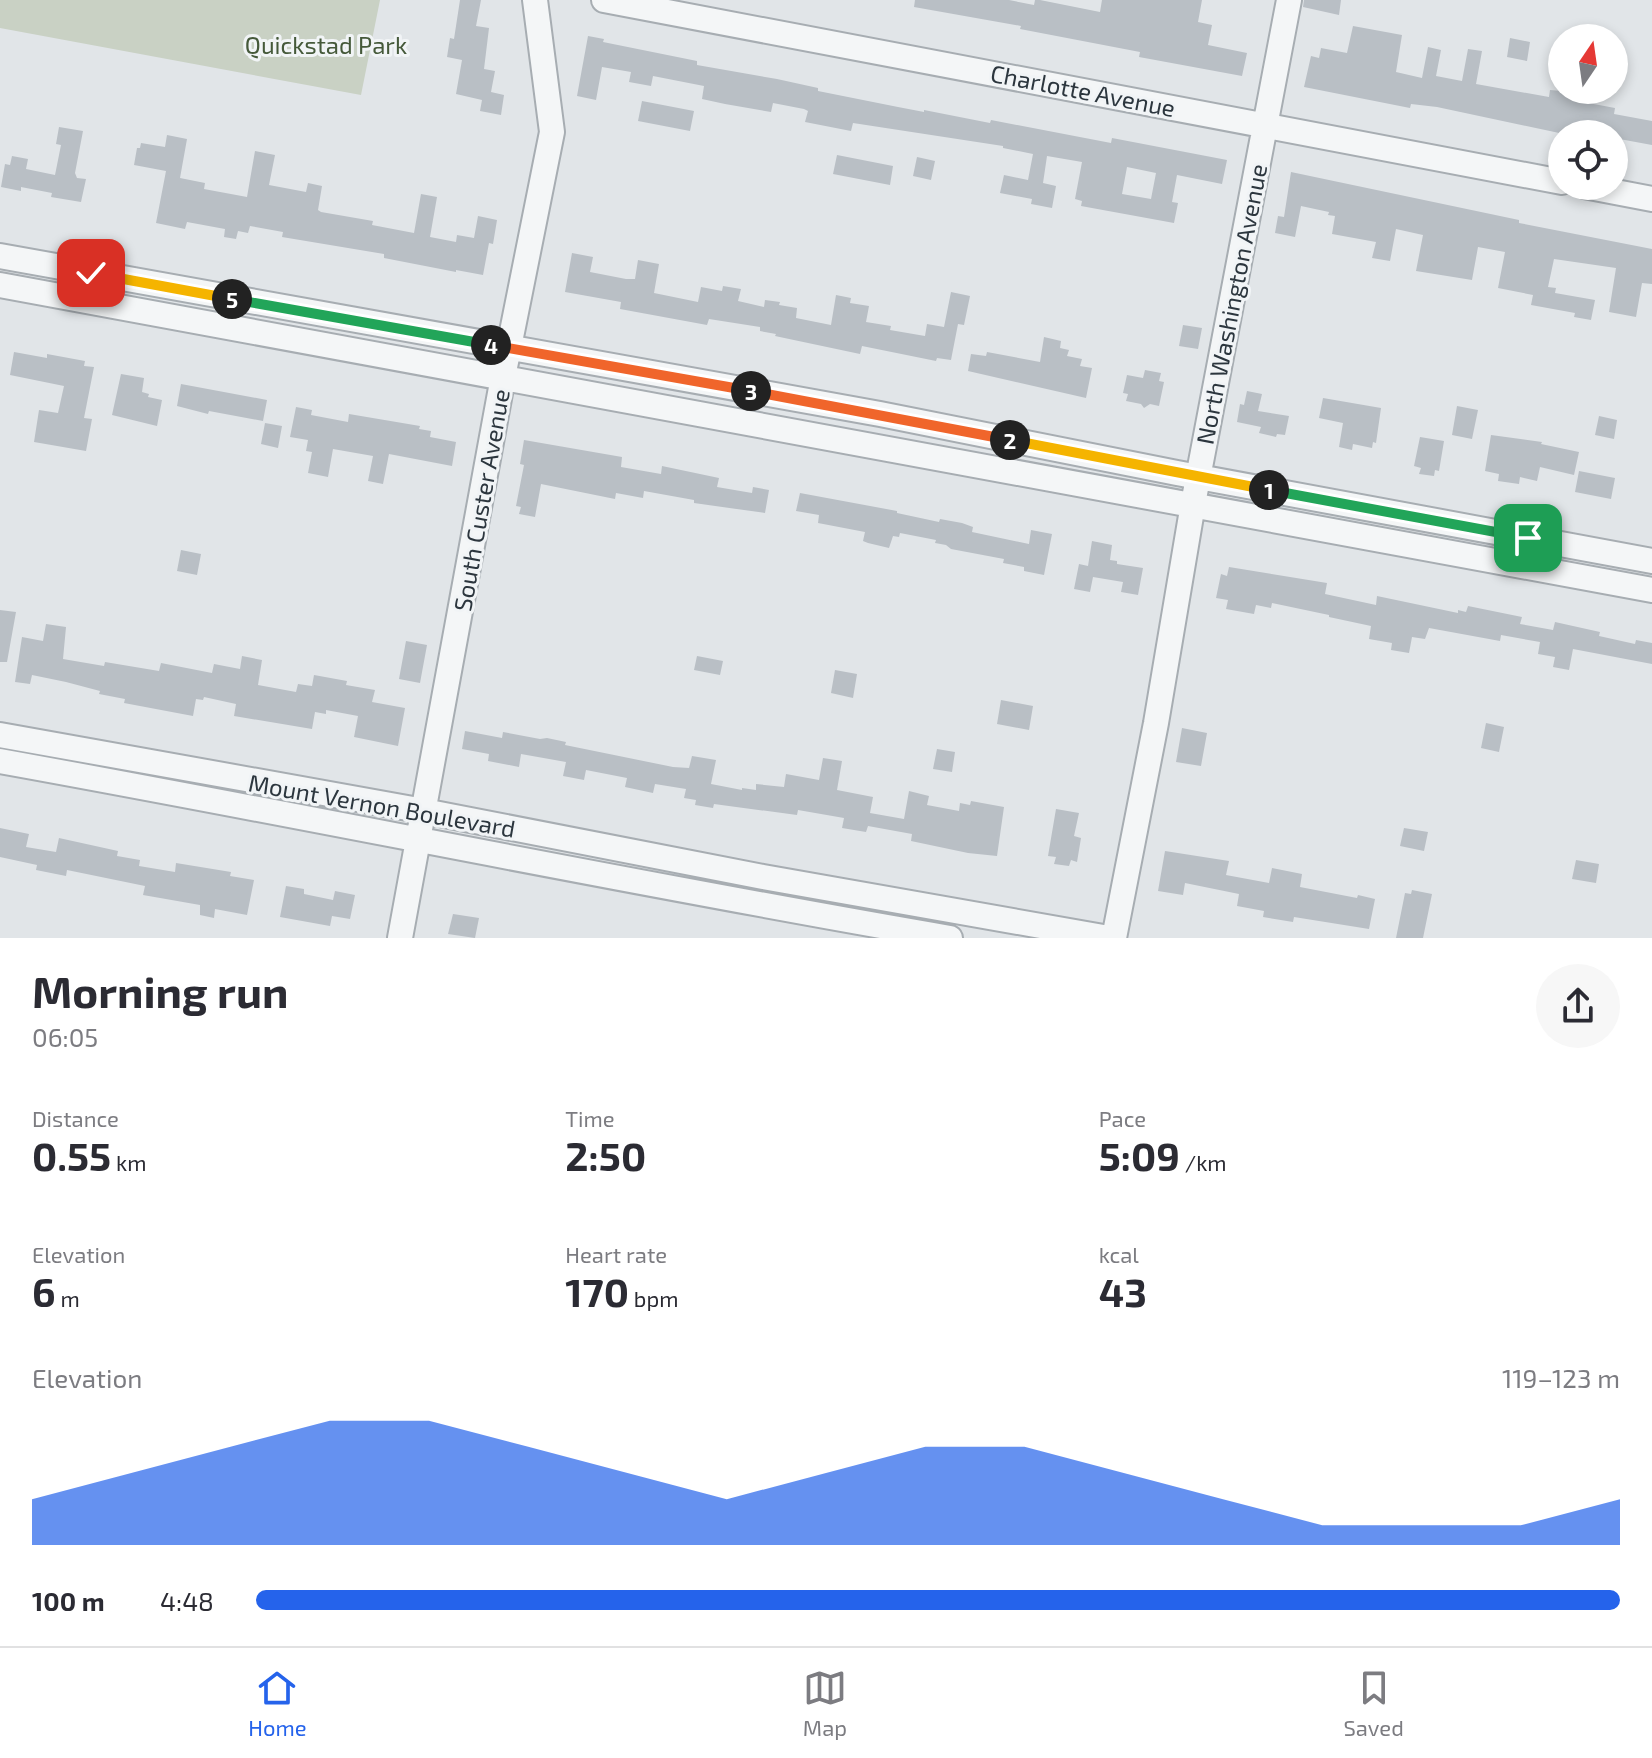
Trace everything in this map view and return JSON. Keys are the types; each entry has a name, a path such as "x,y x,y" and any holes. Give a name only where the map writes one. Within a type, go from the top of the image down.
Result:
{"street":[{"name":"South Custer Avenue","path":"400,938 503,377 552,132 535,0"},
{"name":"Charlotte Avenue","path":"604,0 1548,179"},
{"name":"North Washington Avenue","path":"1111,938 1156,723 1193,504 1289,0"},
{"path":"1628,194 1652,199"},
{"path":"0,256 880,414 1198,477 1652,561"},
{"path":"0,285 1652,590"},
{"path":"176,317 181,290"},
{"path":"873,447 880,414"},
{"path":"1523,566 1528,538"},
{"name":"Mount Vernon Boulevard","path":"0,735 424,811 763,877 1111,938"},
{"name":"Mount Vernon Boulevard","path":"0,761 419,838 758,905 950,938"},
{"path":"758,905 763,877"}],"green space":[{"name":"Quickstad Park","path":"0,0 380,0 361,95 0,28"}],"building":[{"path":"460,0 481,0 476,26 489,28 484,69 495,71 491,92 504,95 501,115 480,111 482,100 456,94 462,60 447,57 450,38 454,39"},
{"path":"915,0 1009,0 1034,5 1035,0 1040,0 1100,12 1102,0 1202,0 1198,22 1212,25 1208,45 1247,53 1242,76 1139,57 1140,52 1020,29 1021,26 914,7"},
{"path":"1304,0 1341,0 1339,15 1303,7"},
{"path":"1353,26 1402,35 1396,72 1422,78 1428,47 1441,50 1436,76 1462,81 1468,49 1482,51 1476,84 1548,97 1548,104 1594,104 1615,108 1614,114 1652,121 1652,145 1628,141 1628,120 1548,120 1548,131 1437,107 1411,104 1410,108 1304,87 1311,56 1319,58 1321,48 1347,53"},
{"path":"588,36 604,39 603,42 697,61 697,65 777,79 818,88 818,91 898,107 990,123 991,120 1111,143 1112,138 1227,160 1222,184 1177,175 1172,202 1178,203 1174,223 1081,206 1082,201 1075,199 1082,162 1047,156 1043,183 1056,186 1052,208 1031,204 1032,199 1000,193 1004,175 1028,180 1033,154 1003,146 853,123 851,131 805,122 808,111 804,109 773,103 771,112 725,104 702,99 704,86 653,76 651,86 629,82 631,72 602,67 596,100 577,96","holes":["1127,167 1156,173 1151,199 1122,194"]},
{"path":"1510,38 1530,42 1527,61 1507,57"},
{"path":"642,101 694,111 690,131 638,121"},
{"path":"59,127 83,131 75,173 77,178 86,179 81,202 51,197 52,193 21,187 21,191 1,187 5,164 10,165 12,156 28,159 26,169 55,175 61,145 56,144"},
{"path":"167,135 187,139 180,178 205,183 204,189 247,197 255,151 275,155 269,185 306,192 308,183 322,186 318,210 321,212 373,221 372,225 414,233 421,194 437,197 430,237 456,242 457,235 474,238 478,216 497,220 483,275 282,237 283,232 250,226 248,233 238,231 236,239 224,237 225,229 187,222 185,229 156,223 166,171 134,165 141,143 165,147"},
{"path":"837,155 893,166 890,185 833,174"},
{"path":"917,157 935,161 931,180 913,176"},
{"path":"1291,172 1652,249 1652,284 1642,283 1636,317 1609,312 1616,268 1554,259 1548,287 1556,288 1555,293 1595,300 1591,320 1574,317 1575,313 1531,305 1533,295 1498,288 1505,252 1478,247 1472,280 1416,271 1423,235 1396,229 1390,261 1372,258 1376,242 1332,234 1335,216 1328,215 1329,212 1301,206 1295,237 1275,233 1278,216 1284,217"},
{"path":"572,253 593,257 590,272 626,279 635,279 638,260 659,264 654,293 698,302 701,287 722,291 723,286 741,289 738,301 764,307 765,300 780,302 779,305 797,308 796,318 831,325 836,295 851,298 850,303 869,306 866,322 925,336 927,324 944,327 951,292 970,296 964,325 958,324 951,360 937,358 936,361 862,346 860,354 775,336 760,331 760,327 709,319 707,325 620,309 621,302 565,292"},
{"path":"1183,325 1202,328 1198,349 1179,346"},
{"path":"1044,337 1061,341 1060,348 1069,350 1067,356 1082,359 1080,366 1092,368 1086,398 968,371 971,354 986,356 987,352 1040,362"},
{"path":"14,352 85,361 84,366 94,367 84,418 92,419 86,451 34,442 39,410 58,413 64,386 10,375"},
{"path":"1145,370 1161,373 1159,381 1164,382 1159,406 1150,404 1144,408 1141,404 1126,401 1128,394 1123,393 1127,375 1143,378"},
{"path":"121,374 144,378 142,392 149,394 148,397 162,400 157,426 112,415"},
{"path":"181,384 267,400 263,421 209,411 208,414 177,406"},
{"path":"1247,391 1262,394 1258,411 1289,416 1285,435 1277,434 1276,437 1259,433 1261,427 1237,422 1240,404 1244,405"},
{"path":"1323,398 1381,408 1376,443 1373,442 1372,448 1353,444 1352,450 1339,447 1343,423 1319,418"},
{"path":"1457,406 1478,410 1472,439 1452,435"},
{"path":"296,407 312,410 311,415 348,422 349,414 420,426 419,429 431,431 430,437 456,442 452,466 389,454 383,484 368,481 373,456 333,449 328,477 308,473 312,452 306,451 308,440 290,437"},
{"path":"1599,416 1617,420 1614,439 1595,435"},
{"path":"265,423 282,426 278,448 261,444"},
{"path":"1491,435 1542,442 1579,452 1574,475 1540,467 1537,481 1520,477 1519,484 1498,481 1499,474 1485,471"},
{"path":"1420,437 1444,441 1439,471 1435,470 1434,476 1419,474 1421,468 1414,466"},
{"path":"524,440 622,457 621,467 661,474 662,466 719,478 717,487 752,493 753,487 769,490 765,513 694,503 694,500 644,491 643,498 616,493 615,499 541,484 535,517 519,514 521,507 516,506 524,465 520,464"},
{"path":"1579,471 1615,478 1611,499 1575,492"},
{"path":"800,493 939,522 940,519 962,523 973,527 972,532 1029,544 1031,530 1052,534 1044,575 1003,563 1004,559 951,549 935,543 936,540 900,533 899,537 893,536 889,548 868,543 863,541 865,532 818,523 819,515 796,511"},
{"path":"1092,541 1112,545 1110,560 1117,561 1117,564 1143,568 1138,595 1121,592 1123,582 1093,577 1090,592 1074,589 1079,564 1088,566"},
{"path":"181,550 201,554 197,575 177,571"},
{"path":"1229,567 1327,583 1325,594 1376,605 1377,596 1458,613 1458,610 1466,612 1468,606 1522,617 1520,624 1553,630 1555,622 1635,644 1636,640 1652,643 1652,664 1573,649 1569,670 1553,667 1555,657 1538,654 1540,642 1501,635 1500,641 1429,628 1425,639 1412,637 1409,653 1391,650 1392,643 1369,639 1371,626 1329,615 1272,603 1271,608 1256,605 1254,614 1226,609 1228,600 1216,598 1221,574 1227,576"},
{"path":"0,610 16,612 7,662 0,662"},
{"path":"46,624 66,627 63,659 159,671 161,663 212,673 214,664 240,669 242,656 262,660 258,685 296,692 298,684 312,686 314,675 375,690 372,702 405,708 398,746 354,737 358,716 326,710 326,714 315,712 312,729 234,716 236,704 204,697 203,700 196,699 193,716 124,703 125,699 99,694 100,691 32,675 30,684 15,682 22,637 43,641"},
{"path":"406,641 427,645 420,683 399,679"},
{"path":"697,656 723,661 720,675 694,670"},
{"path":"835,670 857,674 853,698 831,693"},
{"path":"1001,700 1033,706 1029,730 997,724"},
{"path":"1486,723 1504,727 1499,752 1481,748"},
{"path":"1182,728 1207,733 1201,766 1176,762"},
{"path":"465,731 502,738 503,732 547,738 566,742 565,745 673,767 689,768 692,756 716,760 711,784 742,790 756,790 756,784 784,787 786,774 819,780 823,758 842,761 837,790 873,797 870,813 904,819 909,791 929,796 927,805 959,811 960,803 970,805 971,801 1004,807 997,856 911,841 912,834 868,826 866,832 842,828 844,818 798,810 797,815 714,804 713,808 695,805 696,800 684,798 686,789 655,784 653,793 625,787 627,778 586,770 584,780 563,776 566,762 521,754 519,767 488,761 489,754 462,749"},
{"path":"937,749 955,752 952,772 933,769"},
{"path":"1056,809 1079,813 1074,836 1081,838 1077,862 1071,860 1069,866 1054,864 1056,857 1048,856"},
{"path":"0,828 29,834 26,847 56,852 59,838 118,851 117,856 140,860 139,866 175,872 176,863 231,872 230,876 254,880 247,915 215,909 214,918 200,915 200,905 143,895 145,886 67,870 66,876 36,870 37,865 0,857"},
{"path":"1404,828 1428,832 1424,851 1400,846"},
{"path":"1165,851 1229,861 1226,875 1269,883 1272,868 1302,874 1300,887 1375,899 1369,929 1294,917 1293,922 1263,917 1264,911 1237,906 1239,894 1185,883 1183,895 1158,891"},
{"path":"1576,860 1599,864 1596,883 1572,879"},
{"path":"286,886 304,889 304,894 333,900 335,891 355,895 350,919 332,916 330,926 280,917"},
{"path":"1412,890 1432,894 1423,938 1396,938 1405,893 1411,894"},
{"path":"453,914 479,918 475,938 448,934"}],"route":[{"path":"91,273 880,414 1528,538"}]}
